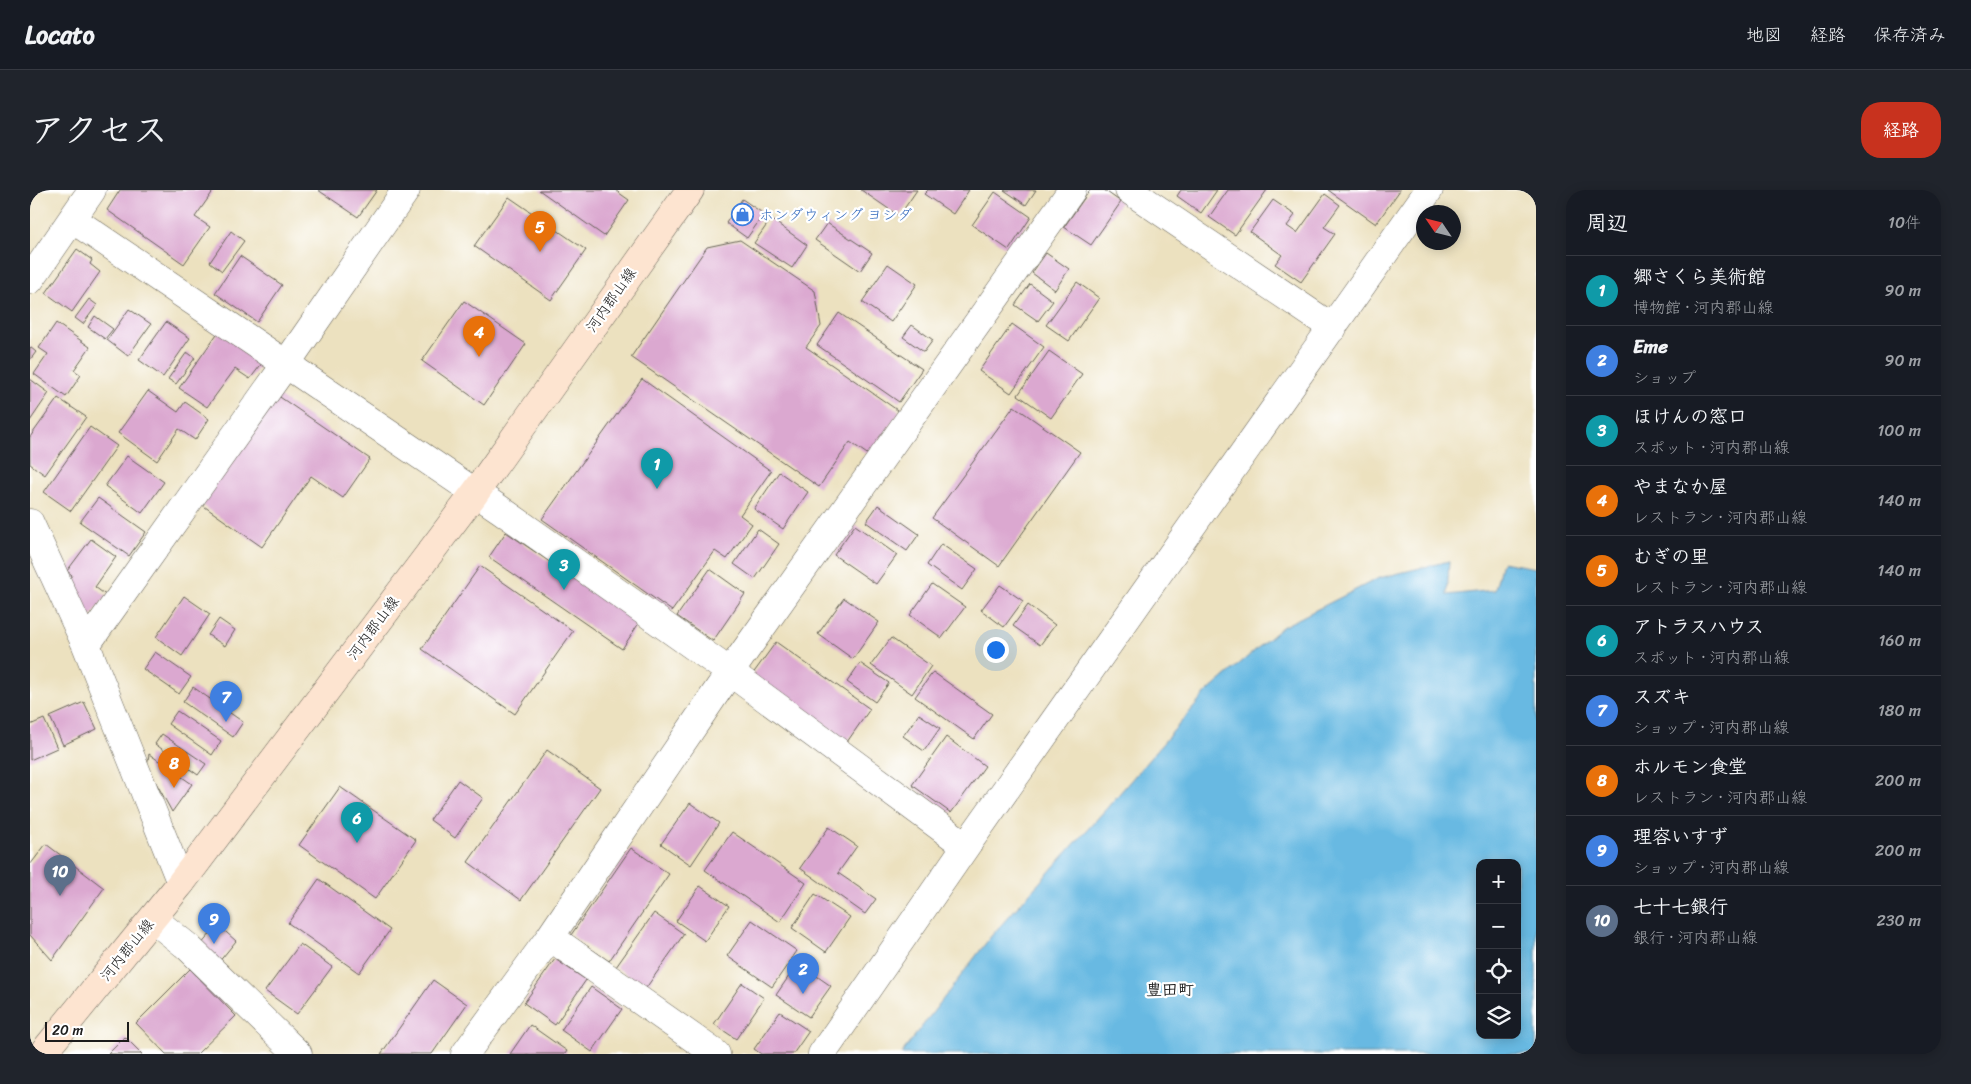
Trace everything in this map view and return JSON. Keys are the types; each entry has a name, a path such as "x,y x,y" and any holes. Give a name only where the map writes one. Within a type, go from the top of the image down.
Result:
{"main road":[{"name":"河内郡山線","path":"42,1054 181,883 475,492 690,190"}],"street":[{"path":"30,280 92,190"},
{"path":"86,645 286,364 406,190"},
{"path":"465,1054 550,936 730,672 1072,190"},
{"path":"1129,190 1334,328"},
{"path":"822,1054 966,846 1334,328 1429,190"},
{"path":"72,219 475,492 730,672 966,846"},
{"path":"30,523 86,645 181,883"},
{"path":"153,919 188,947 298,1054"},
{"path":"550,936 716,1054"}],"water":[{"path":"1449,561 1447,595 1495,590 1502,562 1536,568 1536,1054 901,1054 992,935 1107,808 1207,692 1282,627 1379,578"}],"building":[{"path":"120,190 214,190 195,217 210,227 184,264 107,210"},
{"path":"318,190 377,190 358,217"},
{"path":"539,190 615,190 629,200 604,236"},
{"path":"861,190 917,190 899,216"},
{"path":"928,190 969,190 953,214 924,194"},
{"path":"1004,190 1036,190 1026,205"},
{"path":"1090,190 1104,190 1121,202 1091,245 1064,227"},
{"path":"1181,190 1217,190 1201,213 1177,196"},
{"path":"1228,190 1267,190 1235,235 1209,217"},
{"path":"1328,190 1400,190 1376,224"},
{"path":"995,192 1031,217 1009,250 972,225"},
{"path":"1325,194 1340,205 1324,227 1335,234 1301,282 1275,264 1282,255 1250,232 1273,200 1295,215 1287,226 1297,233"},
{"path":"509,197 586,250 551,300 474,246"},
{"path":"742,199 764,214 747,238 726,223"},
{"path":"771,219 807,245 792,268 754,243"},
{"path":"827,223 872,253 860,271 815,240"},
{"path":"231,231 244,241 222,271 210,262"},
{"path":"740,240 815,291 821,326 806,347 900,412 870,456 850,442 819,487 631,357 707,247"},
{"path":"77,249 92,260 90,264 100,272 72,312 46,293"},
{"path":"1046,253 1069,269 1055,290 1032,273"},
{"path":"240,256 282,285 257,322 215,293"},
{"path":"888,264 917,284 891,322 862,302"},
{"path":"1077,282 1099,298 1069,341 1046,325"},
{"path":"1030,284 1053,301 1038,321 1015,305"},
{"path":"89,299 97,305 83,324 75,318"},
{"path":"464,301 526,344 484,405 422,361"},
{"path":"129,309 151,324 128,356 107,340"},
{"path":"839,313 922,369 899,402 817,345"},
{"path":"95,316 113,329 105,339 88,327"},
{"path":"166,322 190,338 163,377 139,360"},
{"path":"56,323 90,347 74,370 81,375 66,397 34,374 48,354 39,348"},
{"path":"1012,324 1044,347 1011,393 979,371"},
{"path":"912,325 933,340 924,352 903,337"},
{"path":"219,331 263,362 250,379 235,369 207,407 179,388"},
{"path":"30,347 36,352 30,360"},
{"path":"1049,351 1082,374 1051,418 1018,395"},
{"path":"187,352 195,358 176,384 168,379"},
{"path":"30,379 49,393 30,421"},
{"path":"642,379 771,471 740,515 752,524 727,559 715,551 672,611 542,519"},
{"path":"148,391 178,412 185,402 209,419 195,440 179,429 157,461 118,433"},
{"path":"274,393 370,459 343,498 311,476 262,547 198,502"},
{"path":"58,398 86,417 45,475 30,464 30,437"},
{"path":"1014,406 1080,452 999,566 932,518"},
{"path":"90,427 117,446 71,511 44,492"},
{"path":"127,456 164,482 142,513 105,486"},
{"path":"779,472 808,492 783,529 754,509"},
{"path":"98,498 146,532 129,556 80,522"},
{"path":"878,505 919,534 907,551 866,522"},
{"path":"855,525 897,555 876,584 834,555"},
{"path":"758,529 779,544 755,579 734,564"},
{"path":"506,532 639,623 622,649 489,557"},
{"path":"91,539 116,557 95,587 107,596 89,619 68,581 72,575 67,571"},
{"path":"941,544 977,569 962,590 927,565"},
{"path":"480,566 573,631 515,714 422,649"},
{"path":"710,569 745,594 713,641 677,616"},
{"path":"932,584 965,607 942,638 910,615"},
{"path":"1000,585 1023,601 1004,627 981,610"},
{"path":"184,596 210,614 182,656 156,637"},
{"path":"844,598 879,622 853,659 818,634"},
{"path":"1028,605 1055,625 1040,645 1013,626"},
{"path":"219,619 235,630 225,646 208,635"},
{"path":"891,638 931,666 912,694 871,665"},
{"path":"776,642 870,709 847,742 752,675"},
{"path":"155,652 191,677 179,694 143,669"},
{"path":"860,663 889,683 875,702 847,682"},
{"path":"933,672 992,714 974,739 915,697"},
{"path":"193,687 243,722 233,737 183,702"},
{"path":"84,702 97,729 63,745 50,717"},
{"path":"177,711 221,741 212,755 168,724"},
{"path":"919,714 940,728 924,751 903,736"},
{"path":"44,719 57,748 30,760 30,725"},
{"path":"162,734 206,764 198,775 155,744"},
{"path":"946,737 985,766 951,813 912,785"},
{"path":"547,750 600,788 521,900 468,862"},
{"path":"149,754 192,784 172,812 147,766"},
{"path":"458,780 483,798 455,838 430,820"},
{"path":"340,787 416,840 375,899 299,845"},
{"path":"690,803 719,823 691,865 661,844"},
{"path":"829,827 857,846 838,873 876,899 865,914 800,868"},
{"path":"732,832 806,883 780,922 705,870"},
{"path":"46,844 104,888 52,960 30,935 30,865"},
{"path":"631,848 669,874 609,961 571,935"},
{"path":"319,879 390,930 359,973 288,923"},
{"path":"700,886 729,906 705,941 676,921"},
{"path":"815,894 850,917 826,952 792,928"},
{"path":"654,913 684,934 646,988 616,967"},
{"path":"752,920 797,951 772,987 727,956"},
{"path":"218,925 236,941 218,963 199,947"},
{"path":"300,944 332,967 297,1014 265,991"},
{"path":"555,959 586,980 555,1025 524,1003"},
{"path":"798,963 831,986 809,1017 776,995"},
{"path":"190,969 236,1016 197,1054 166,1054 136,1023"},
{"path":"433,980 467,1004 432,1054 381,1054"},
{"path":"742,983 764,998 736,1039 714,1024"},
{"path":"591,987 622,1009 592,1052 561,1030"},
{"path":"780,1012 809,1031 793,1054 761,1054 754,1049"},
{"path":"530,1025 567,1051 565,1054 510,1054"},
{"path":"125,1037 142,1054 108,1054"}],"place":[{"name":"ホンダウィング ヨシダ","path":"743,215"},
{"name":"むぎの里","path":"540,252"},
{"name":"やまなか屋","path":"479,357"},
{"name":"郷さくら美術館","path":"657,489"},
{"name":"ほけんの窓口","path":"564,590"},
{"name":"スズキ","path":"226,722"},
{"name":"ホルモン食堂","path":"174,788"},
{"name":"アトラスハウス","path":"357,843"},
{"name":"七十七銀行","path":"60,896"},
{"name":"理容いすず","path":"214,944"},
{"name":"Eme","path":"803,994"}],"district":[{"name":"豊田町","path":"1170,989"}]}
